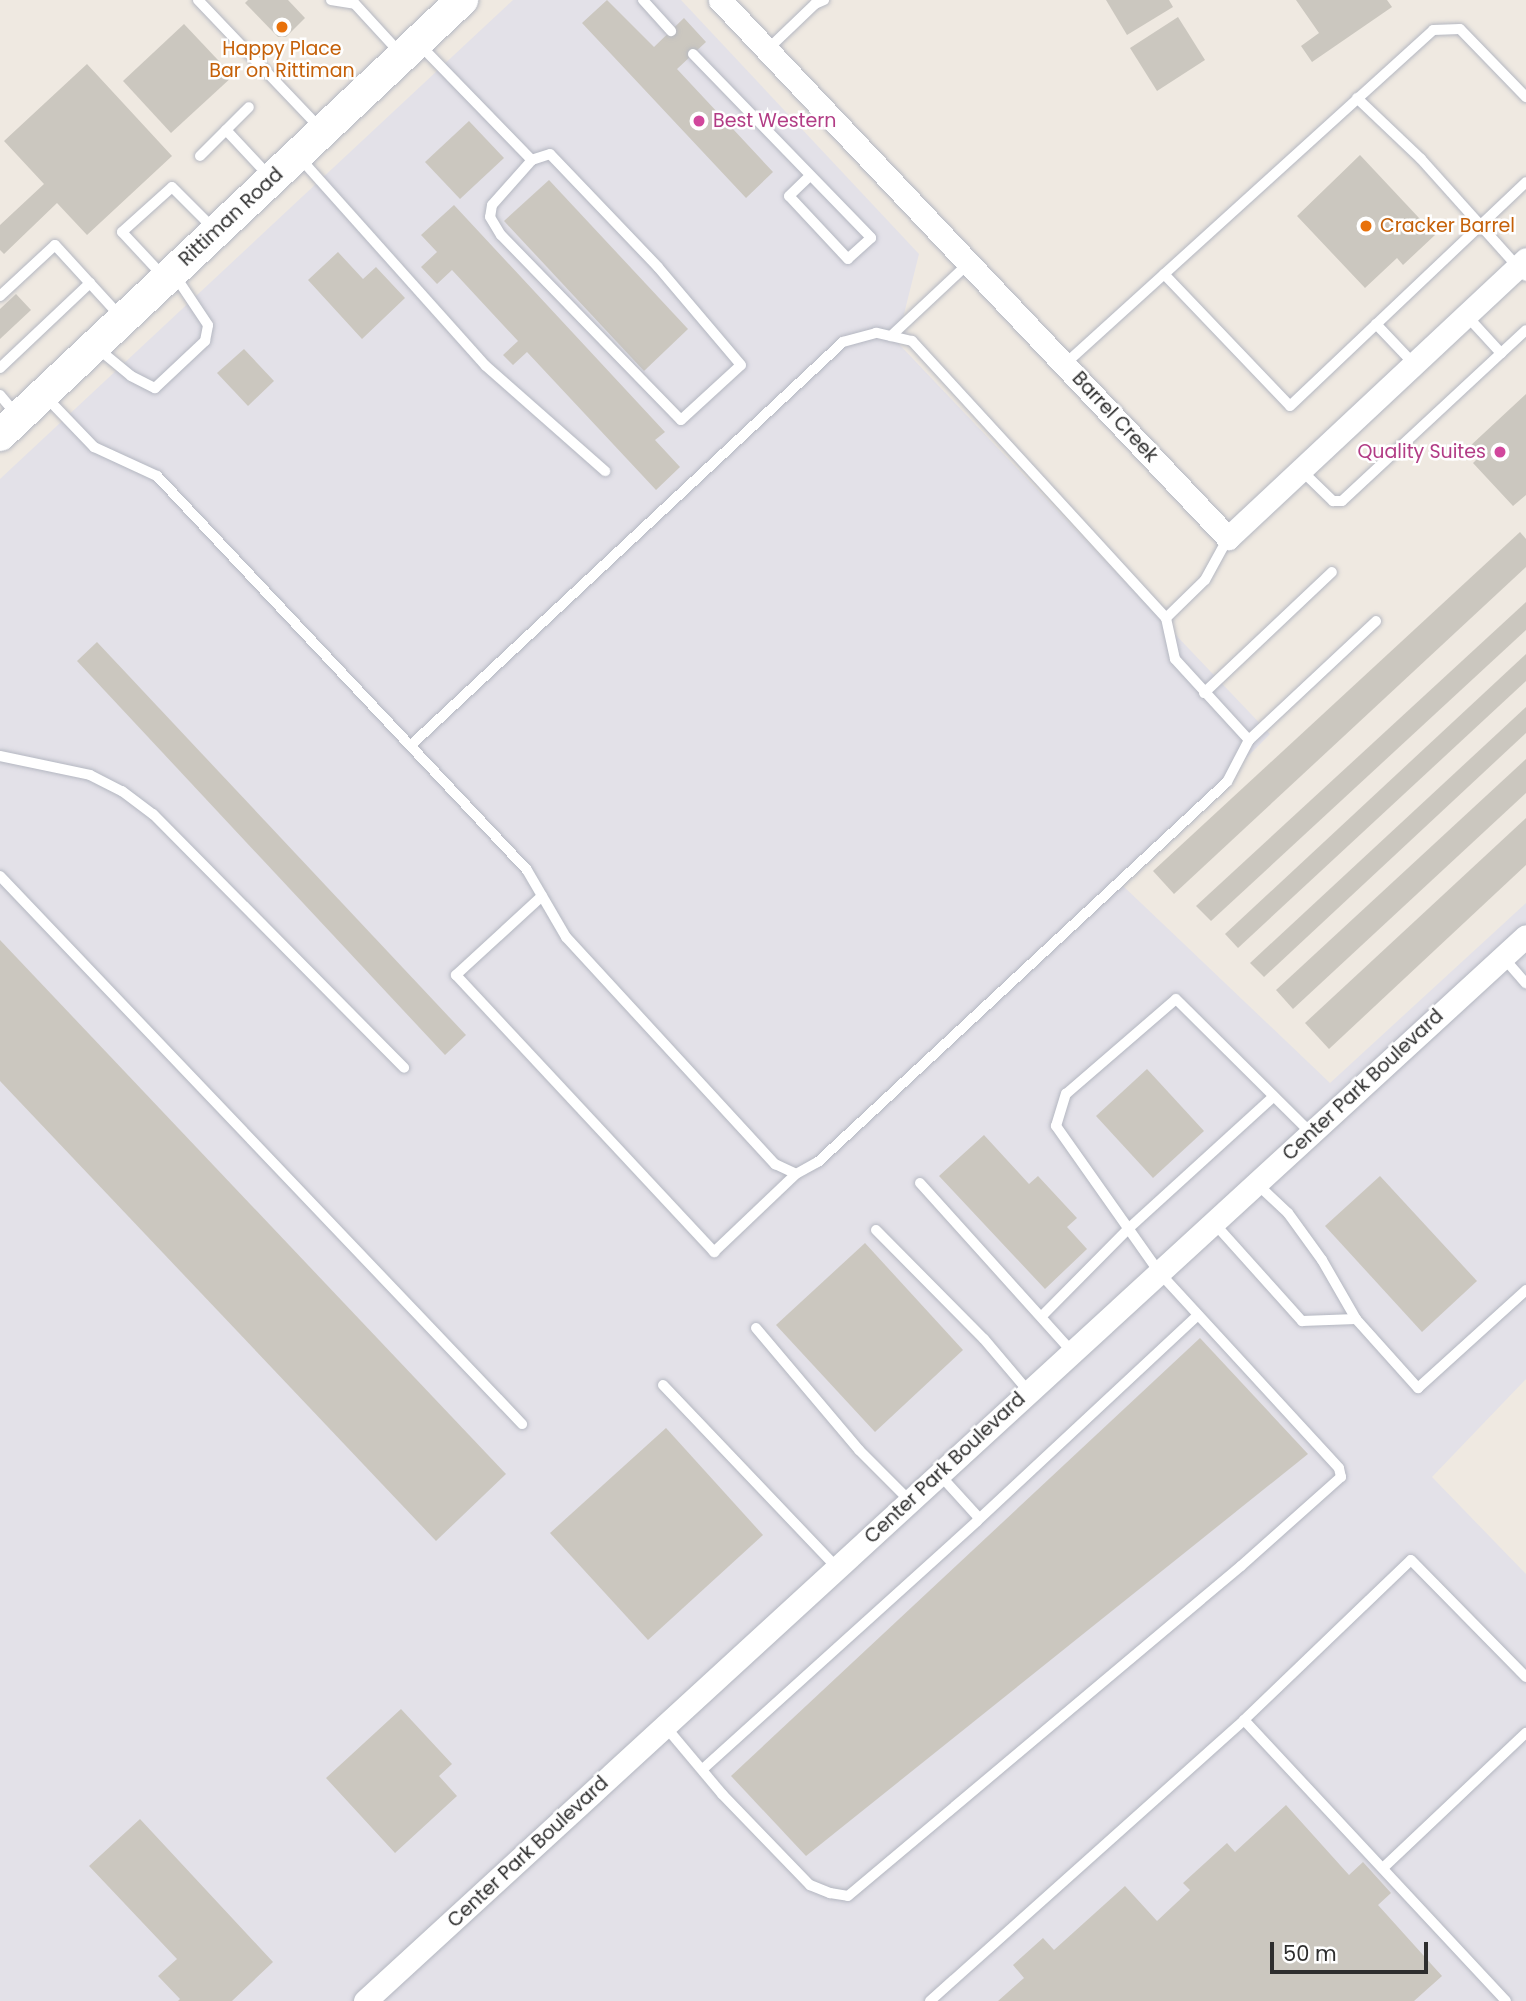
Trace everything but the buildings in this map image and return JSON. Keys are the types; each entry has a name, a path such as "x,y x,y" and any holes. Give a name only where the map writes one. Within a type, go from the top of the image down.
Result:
{"main road":[{"name":"Rittiman Road","path":"6,416 43,394 462,0"}],"street":[{"name":"Barrel Creek","path":"720,0 1228,538"},
{"path":"1228,538 1466,315 1523,267"},
{"name":"Center Park Boulevard","path":"374,1998 665,1726 1526,936"}],"lane":[{"path":"198,0 323,131"},
{"path":"331,0 357,2 532,160"},
{"path":"643,0 671,31"},
{"path":"767,50 817,1"},
{"path":"1065,364 1433,30 1460,29 1526,97"},
{"path":"693,54 871,238 848,260 789,196 810,176"},
{"path":"1357,98 1421,159 1479,227 1523,267"},
{"path":"200,156 249,107"},
{"path":"226,130 272,179"},
{"path":"550,154 658,267 741,365 681,420 501,236 490,217 492,205 532,160 550,154"},
{"path":"297,155 486,366 606,471"},
{"path":"1164,274 1290,406 1526,182"},
{"path":"94,346 131,376 155,388 205,341 208,326 169,275 122,232 172,187 216,232"},
{"path":"0,296 55,245 123,319"},
{"path":"891,336 969,263"},
{"path":"0,368 90,283"},
{"path":"1466,315 1501,353"},
{"path":"1376,324 1413,364"},
{"path":"1301,470 1333,501 1342,501 1526,330"},
{"path":"410,746 843,342 876,333 912,341 1166,618 1175,659 1249,740"},
{"path":"43,394 94,447 157,476 527,870 566,937 775,1164 796,1174"},
{"path":"1166,618 1205,580 1228,538"},
{"path":"1204,693 1332,572"},
{"path":"542,895 456,975 714,1252 796,1174 818,1162 1227,782 1249,740 1376,621"},
{"path":"0,756 90,775 122,791 153,814 404,1069"},
{"path":"0,876 522,1424"},
{"path":"1503,957 1526,983"},
{"path":"665,1726 704,1768 722,1794 810,1885 830,1893 848,1896 1241,1566 1341,1477 1339,1468 1159,1272 1056,1126 1066,1094 1176,999 1311,1133"},
{"path":"1042,1316 1128,1229 1274,1096"},
{"path":"920,1183 1072,1352"},
{"path":"1256,1183 1288,1213 1322,1260 1356,1319 1418,1388 1526,1290"},
{"path":"1214,1223 1302,1321 1356,1319"},
{"path":"876,1230 984,1339 1029,1392"},
{"path":"704,1768 1198,1315"},
{"path":"756,1328 859,1450 910,1501"},
{"path":"663,1385 837,1568"},
{"path":"939,1474 979,1518"},
{"path":"930,2001 1244,1720 1411,1560 1526,1677"},
{"path":"1244,1720 1506,2001"},
{"path":"1383,1868 1524,1738"}],"shaded area":[{"path":"513,0 681,0 919,254 897,342 1270,734 1121,884 1330,1083 1526,903 1526,1379 1432,1477 1526,1574 1526,2001 0,2001 0,479"}],"place":[{"name":"Happy Place Bar on Rittiman","path":"282,27"},
{"name":"Best Western","path":"699,121"},
{"name":"Cracker Barrel","path":"1366,226"},
{"name":"Quality Suites","path":"1500,452"}]}
